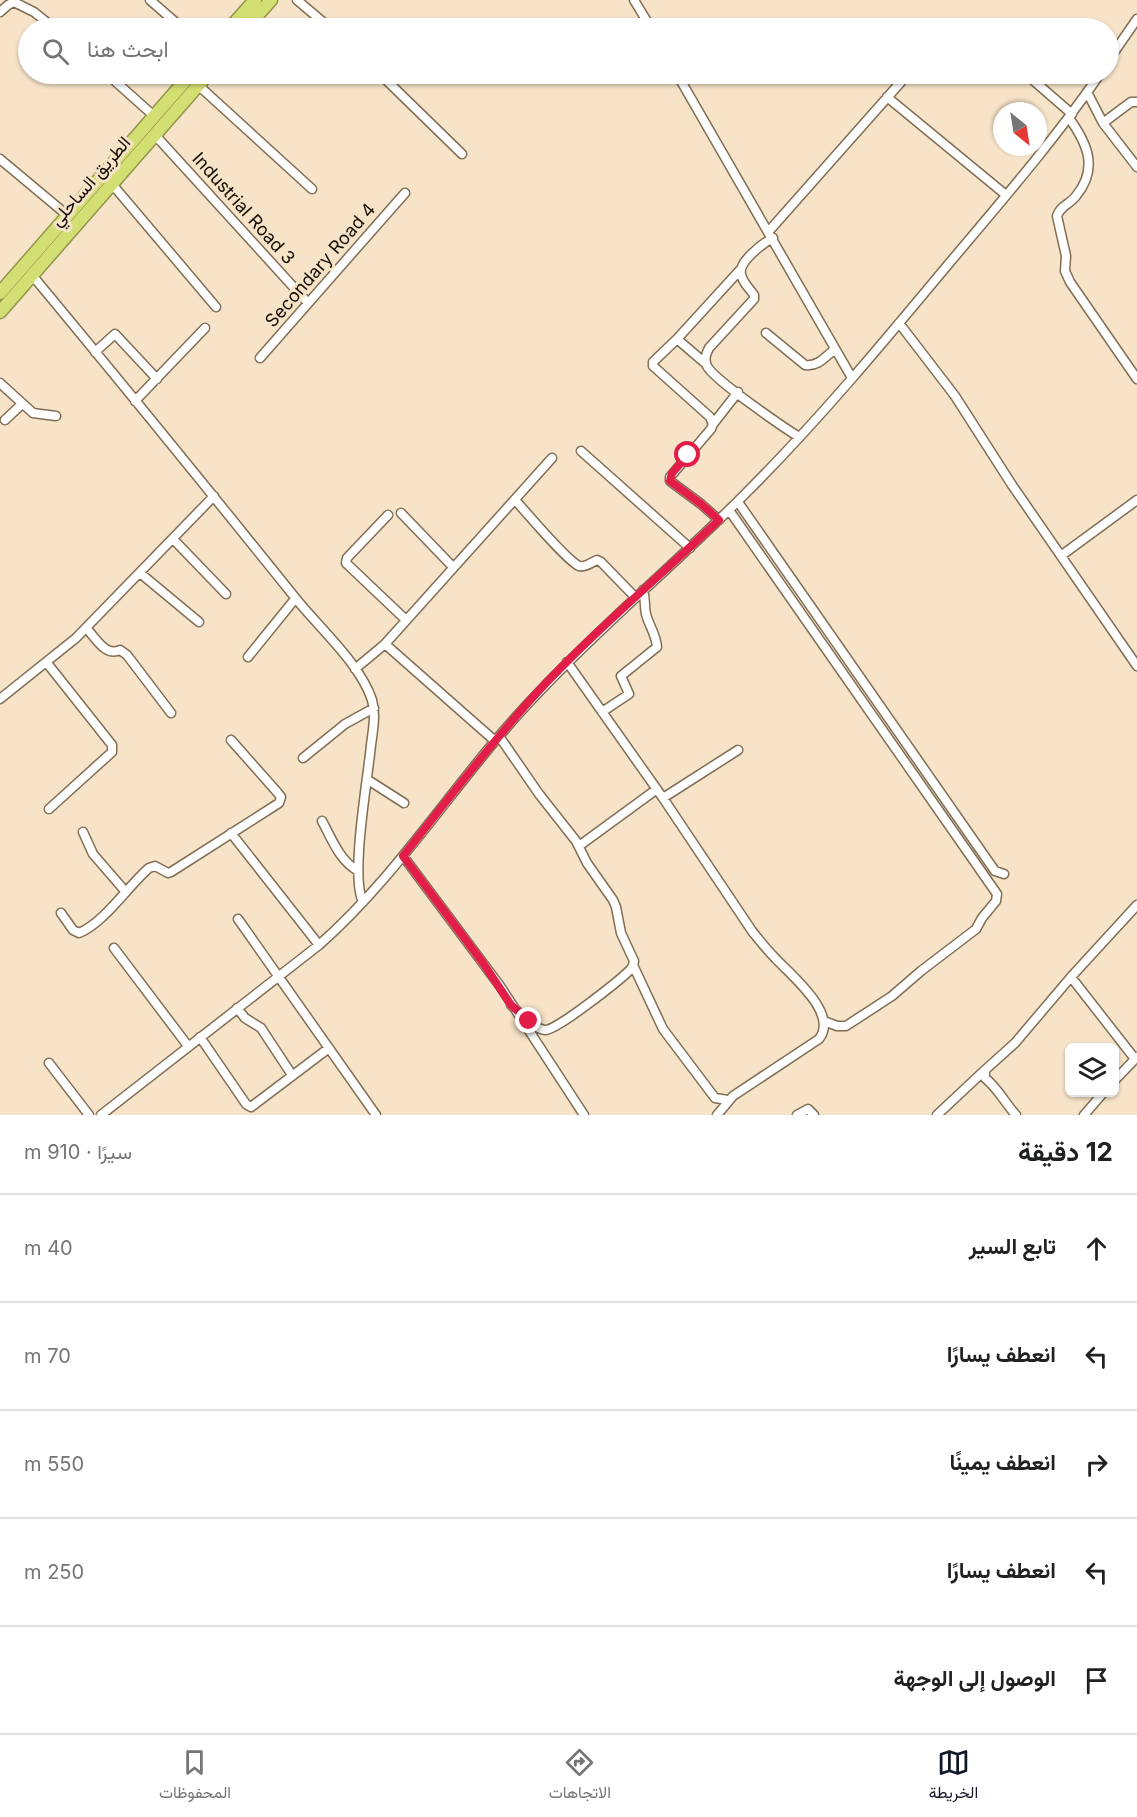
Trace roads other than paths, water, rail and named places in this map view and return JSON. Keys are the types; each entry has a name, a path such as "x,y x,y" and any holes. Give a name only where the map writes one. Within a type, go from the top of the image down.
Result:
{"highway":[{"path":"239,18 255,0"},
{"path":"255,18 271,0"},
{"name":"الطريق الساحلي","path":"0,293 182,84"},
{"name":"الطريق الساحلي","path":"0,312 198,85"}],"street":[{"path":"150,0 171,18"},
{"path":"297,0 318,18"},
{"path":"634,0 645,18"},
{"path":"0,12 14,2 42,18"},
{"path":"1119,45 1137,19"},
{"path":"118,84 154,116"},
{"path":"390,84 462,154"},
{"path":"683,84 852,378"},
{"path":"713,424 710,417 653,366 653,362 740,270 899,84"},
{"path":"1037,84 1071,116 1086,144 1089,162 1087,174 1078,195 1059,211 1057,216 1066,256 1065,271 1083,302 1137,379"},
{"path":"101,1115 319,945 363,902 497,739 567,662 738,502 852,378 1071,116 1093,84"},
{"path":"198,85 312,189"},
{"path":"1087,92 1103,123 1137,167"},
{"path":"887,97 1006,195"},
{"path":"1103,123 1131,102 1137,102"},
{"name":"Industrial Road 3","path":"154,135 308,303"},
{"path":"0,159 68,215"},
{"path":"112,184 216,307"},
{"name":"Secondary Road 4","path":"260,358 405,193"},
{"path":"705,363 705,355 709,348 754,299 740,270"},
{"path":"32,275 214,496 295,599 355,669 366,686 374,708 358,871 358,890 363,902"},
{"path":"899,323 955,396 1012,485 1137,666"},
{"path":"135,401 205,328"},
{"path":"766,333 805,365 817,364 835,349"},
{"path":"95,352 115,334 157,379"},
{"path":"677,339 710,370 799,437"},
{"path":"0,383 33,413 56,416"},
{"path":"719,520 670,481 670,477 711,429 738,392"},
{"path":"5,420 22,404"},
{"path":"581,452 690,548"},
{"path":"355,669 385,644 552,458"},
{"path":"0,699 47,663 86,628 214,496"},
{"path":"514,500 579,566 597,560 602,562 635,597"},
{"path":"1062,555 1137,500"},
{"path":"738,502 995,871 1004,874"},
{"path":"729,510 997,894 996,901 976,929 892,996 846,1026 824,1022"},
{"path":"401,513 453,567"},
{"path":"388,515 347,558 346,563 406,620"},
{"path":"173,539 226,594"},
{"path":"140,573 199,622"},
{"path":"602,712 629,694 621,676 657,647 646,614 643,590"},
{"path":"248,657 295,599"},
{"path":"86,628 108,652 113,653 120,650 127,655 171,713"},
{"path":"385,644 497,739 579,846 616,907 618,926 633,956 633,965 663,1029 715,1098 728,1100"},
{"path":"567,662 657,789 752,931 768,951 803,986 824,1022 824,1030 819,1039 728,1100 717,1115"},
{"path":"47,663 112,745 111,752 49,809"},
{"path":"303,758 345,724 374,708"},
{"path":"61,914 73,930 79,933 98,921 152,866 168,873 171,872 276,805 280,797 271,784 231,740"},
{"path":"663,798 738,750"},
{"path":"368,780 404,803"},
{"path":"579,846 657,789"},
{"path":"322,820 342,858 358,871"},
{"path":"83,832 93,854 125,891"},
{"path":"231,833 319,945"},
{"path":"403,856 483,963 584,1115"},
{"path":"937,1115 1015,1043 1137,905"},
{"path":"238,919 376,1115"},
{"path":"114,948 188,1046"},
{"path":"511,1005 535,1026 548,1030 563,1022 608,988 633,965"},
{"path":"1071,977 1136,1058 1119,1076"},
{"path":"237,1008 245,1018 261,1028 292,1076"},
{"path":"200,1037 249,1106 254,1105 329,1048"},
{"path":"49,1063 89,1115"},
{"path":"985,1070 985,1078 1016,1115"},
{"path":"1084,1115 1100,1097"},
{"path":"797,1115 808,1109 814,1115"}]}
